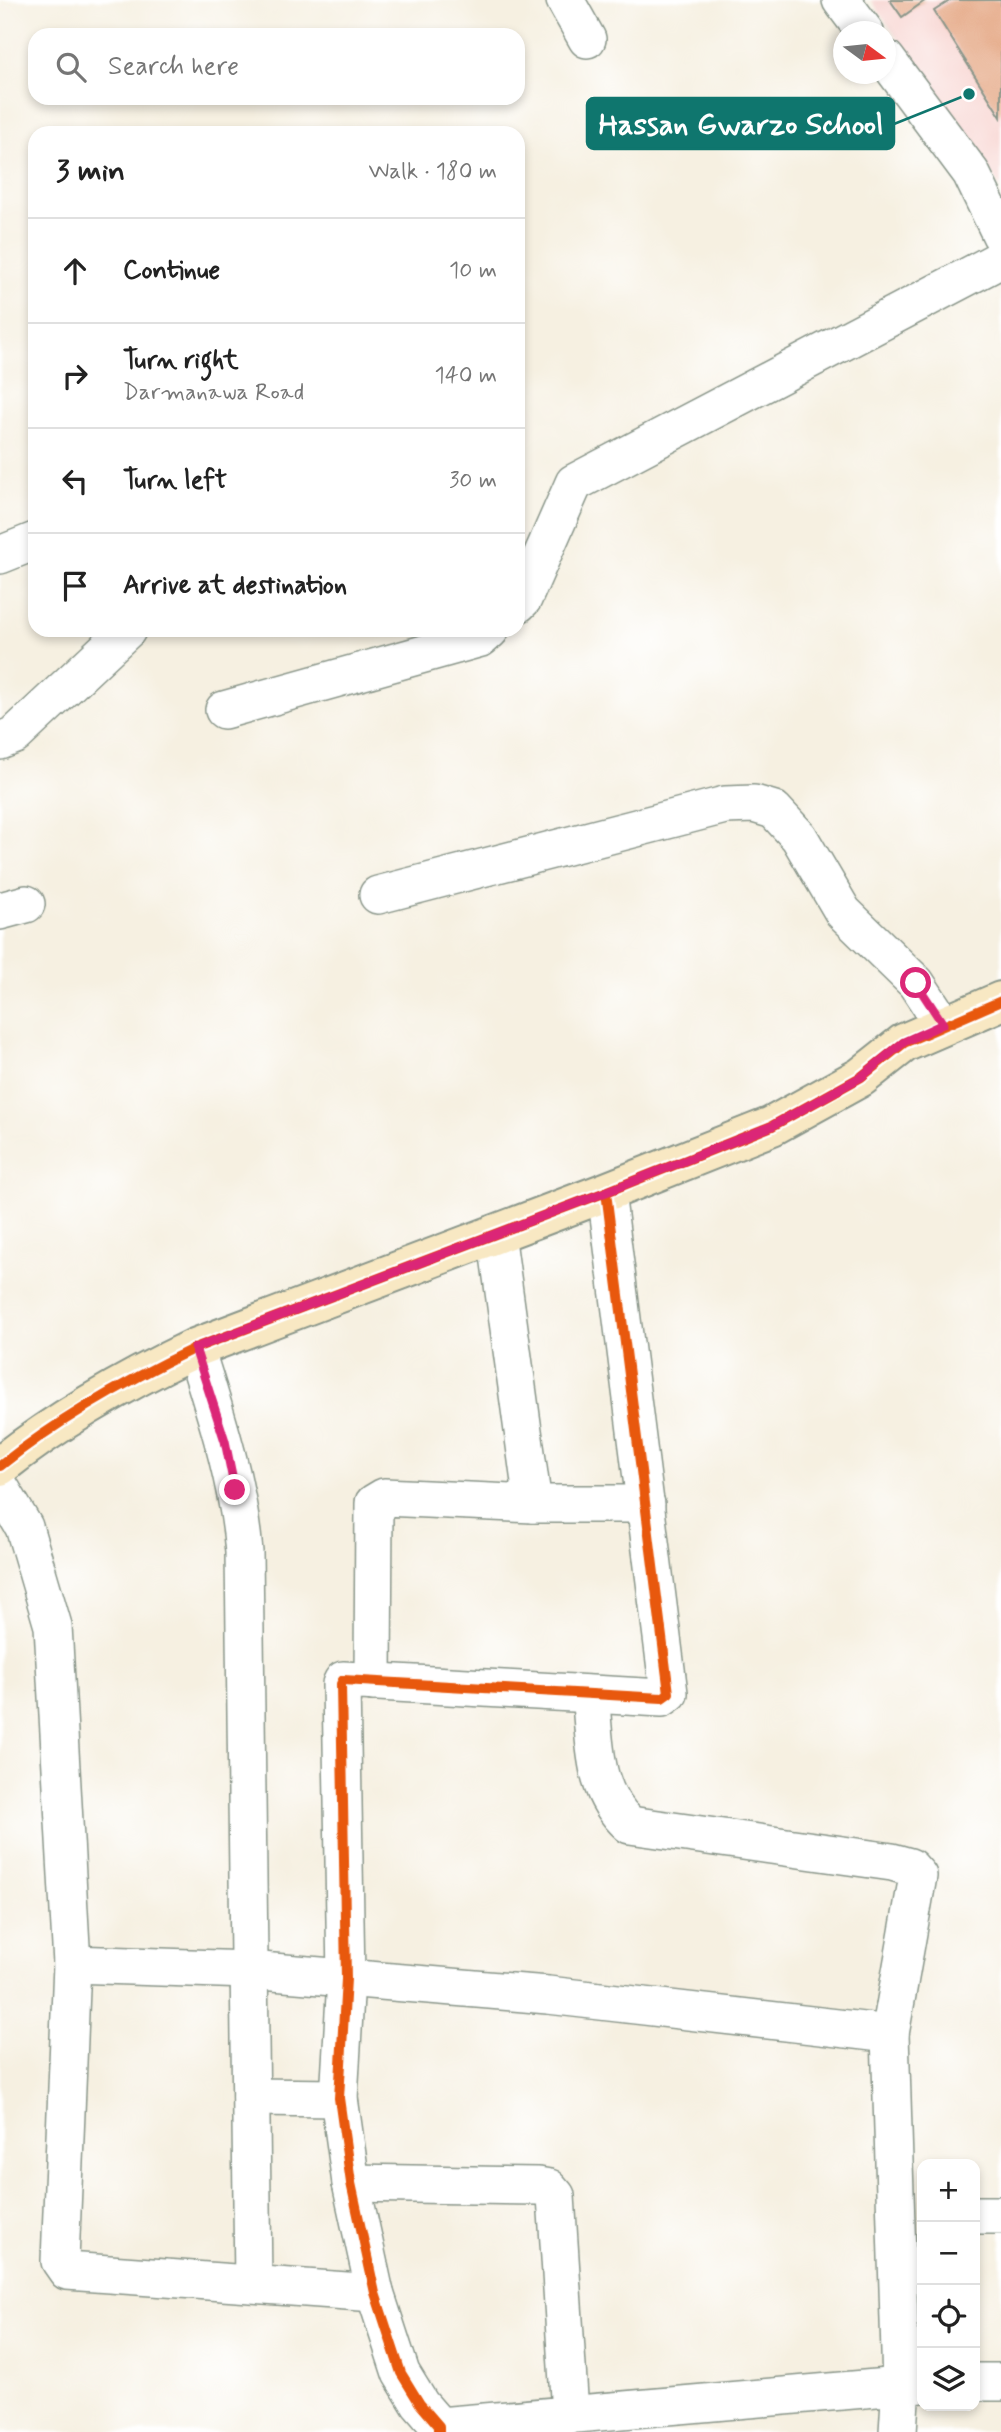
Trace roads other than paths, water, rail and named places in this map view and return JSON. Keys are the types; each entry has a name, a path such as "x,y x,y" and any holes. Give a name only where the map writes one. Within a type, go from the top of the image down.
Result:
{"street":[{"path":"565,0 587,39"},
{"path":"841,0 857,21"},
{"path":"896,72 971,173 1001,235"},
{"path":"525,594 550,531 574,483 1001,259"},
{"path":"0,555 28,544"},
{"path":"0,741 15,735 120,637"},
{"path":"225,710 482,637"},
{"path":"379,895 725,805 754,804 774,810 799,837 843,912 916,983 943,1024"},
{"path":"375,2293 67,2270 60,2260 72,1964 53,1626 2,1463 85,1406 135,1376 195,1348 772,1126 861,1077 904,1042 1001,1001"},
{"path":"606,1192 669,1693 662,1698 373,1682 343,1681 341,1685 346,1979 339,2098 351,2183 375,2293 401,2373 439,2429 570,2413 912,2384"},
{"path":"496,1233 533,1504"},
{"path":"195,1348 225,1441 242,1529 253,2283"},
{"path":"373,1682 374,1503 384,1497 533,1504 646,1504"},
{"path":"590,1695 600,1781 611,1808 630,1825 892,1862 910,1867 918,1876 890,2034 909,2217 912,2384 898,2432"},
{"path":"72,1964 249,1970 548,1995 890,2034"},
{"path":"251,2097 339,2098"},
{"path":"351,2183 538,2186 549,2189 556,2196 570,2413"},
{"path":"980,2215 1001,2214"},
{"path":"980,2382 1001,2382"}],"place":[{"name":"Hassan Gwarzo School","path":"969,94"}]}
